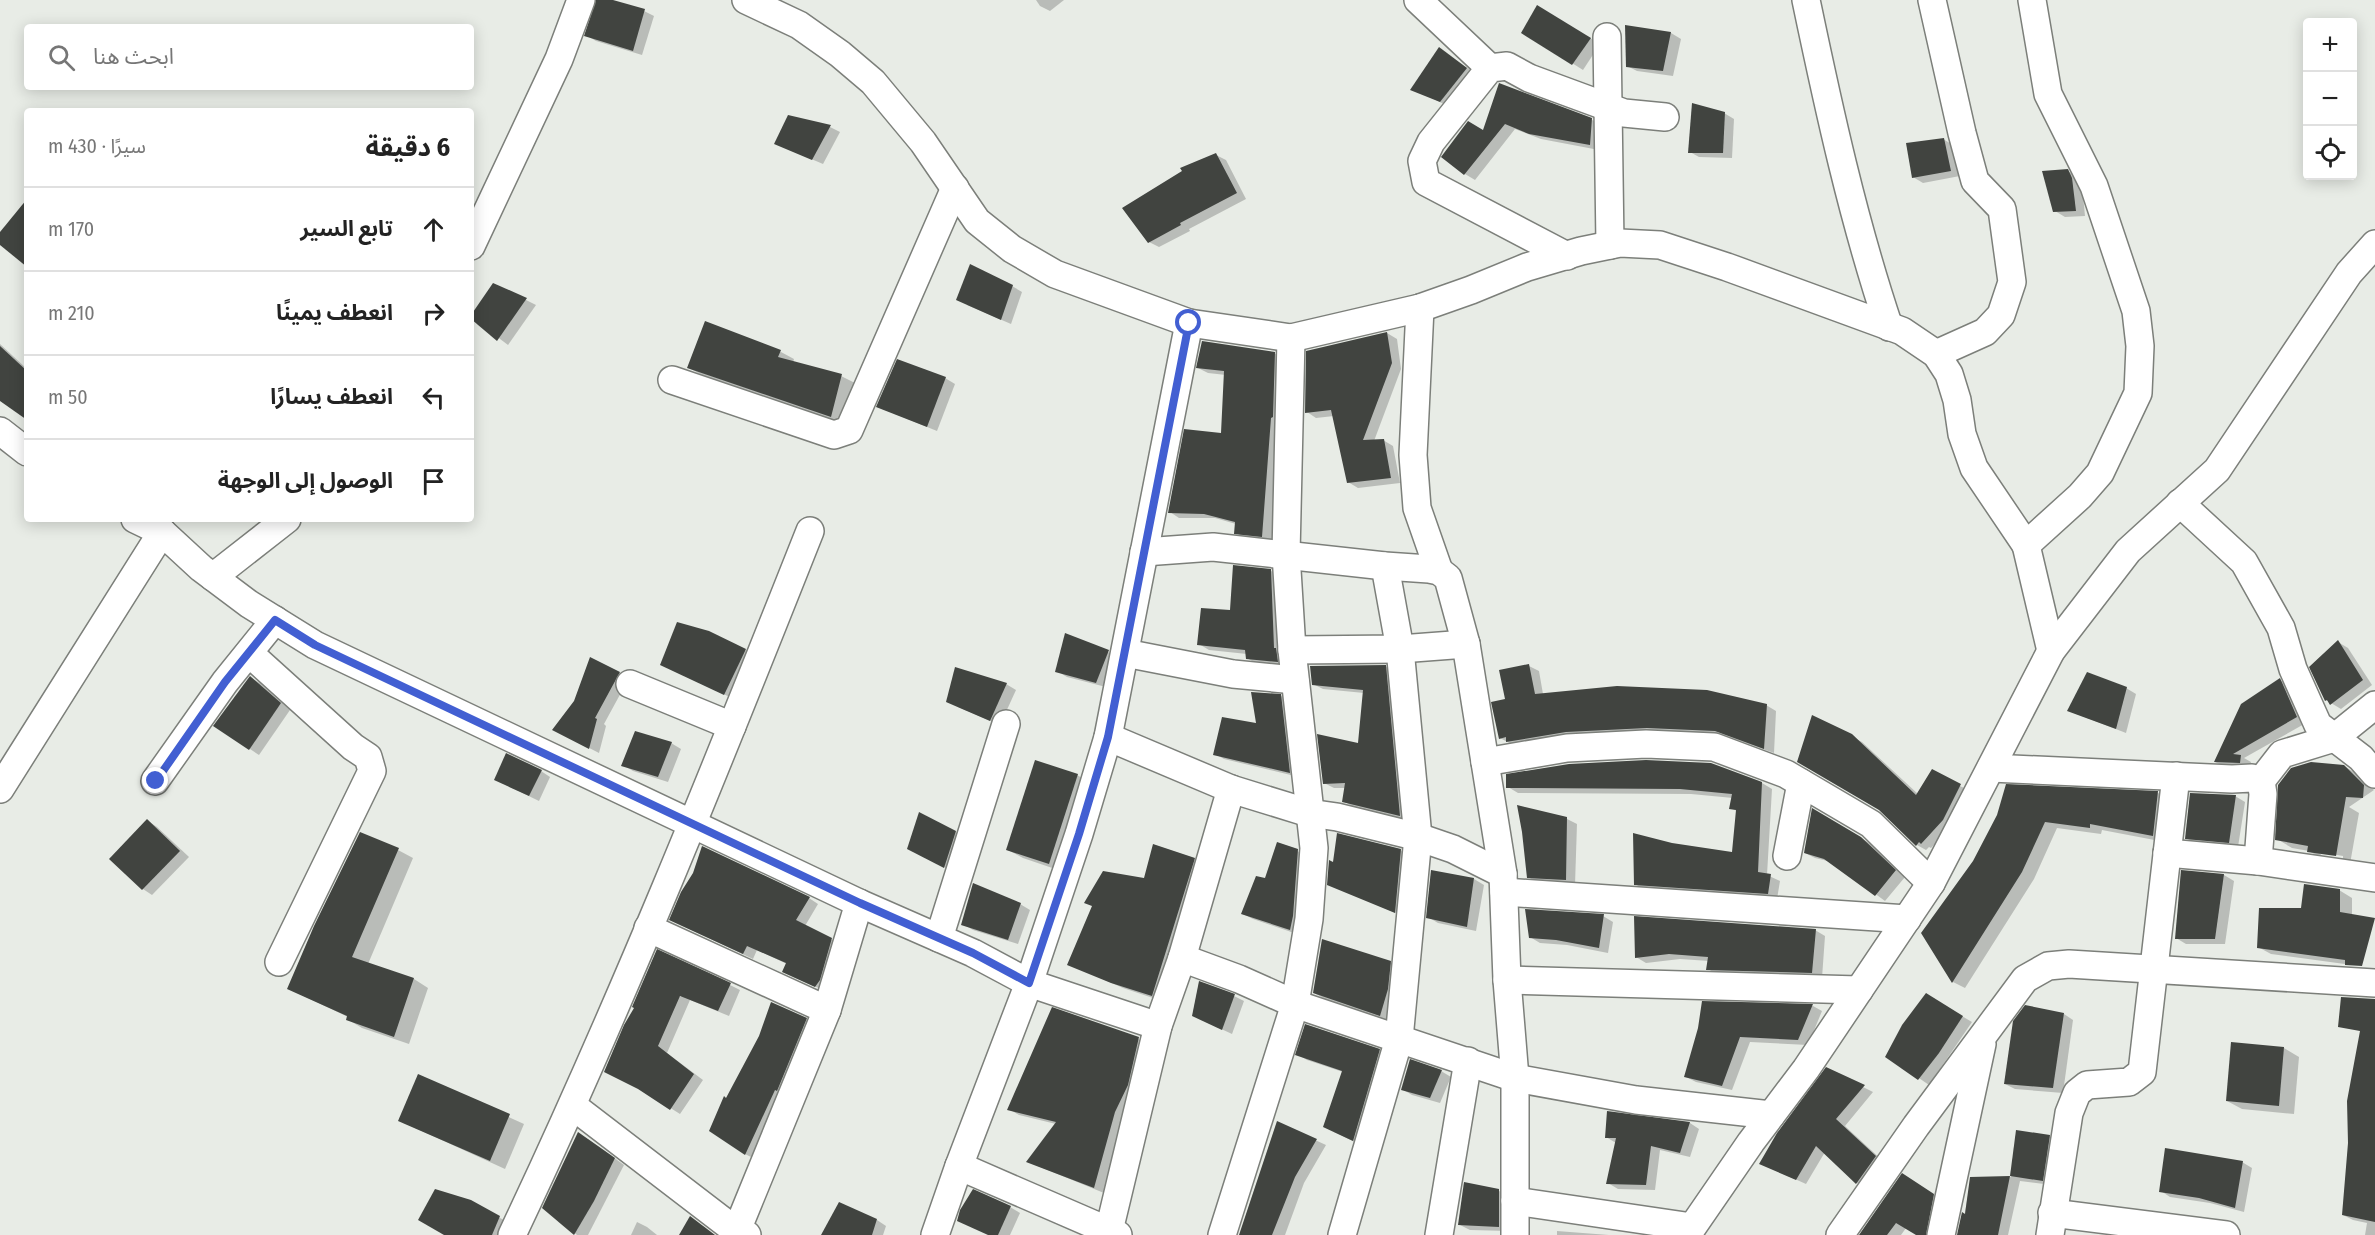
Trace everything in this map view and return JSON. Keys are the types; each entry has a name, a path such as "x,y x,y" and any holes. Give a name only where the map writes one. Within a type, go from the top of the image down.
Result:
{"street":[{"path":"474,240 559,58 580,0"},
{"path":"746,0 799,25 840,54 873,82 923,142 977,221 1012,249 1055,274 1189,323 1291,338 1420,308 1527,267 1620,243 1660,245 1902,331 1936,354 1949,374 1957,400 1962,434 1974,468 2026,545 2050,651"},
{"path":"1418,0 1490,68"},
{"path":"1806,0 1833,130 1867,262 1889,327"},
{"path":"1932,0 1962,133 1976,181 2002,209 2012,282 2001,315 1985,332 1936,354"},
{"path":"2026,545 2080,496 2100,473 2138,393 2140,346 2136,310 2094,186 2048,94 2032,0"},
{"path":"1607,37 1610,245"},
{"path":"1567,255 1426,182 1422,162 1431,141 1490,68 1507,66 1529,78 1624,113 1665,117"},
{"path":"672,380 834,435 849,430 955,188"},
{"path":"1515,1201 1689,1231 1806,1069 1931,883 2050,651 2128,551 2217,470 2349,273 2375,244"},
{"path":"1420,308 1413,455 1417,508 1439,571"},
{"path":"935,1235 1029,983 1079,834 1108,737 1189,323"},
{"path":"1222,1235 1295,1004 1313,878 1314,848 1292,650 1286,554 1291,338"},
{"path":"0,431 24,450"},
{"path":"2180,503 2244,562 2281,628 2293,669 2318,725 2361,758 2375,774"},
{"path":"141,522 162,532 213,577 315,645 693,825 973,953 1029,983 1158,1026"},
{"path":"213,577 283,522"},
{"path":"520,1232 693,825 810,531"},
{"path":"0,789 162,532"},
{"path":"1144,552 1213,547 1439,571 1448,578 1466,644 1504,883 1507,980 1515,1078 1515,1235"},
{"path":"1342,1235 1399,1039 1418,837 1400,649 1384,566"},
{"path":"156,781 225,682 275,620"},
{"path":"1292,650 1400,649 1466,644"},
{"path":"249,653 368,758 372,771 279,962"},
{"path":"1125,653 1233,674 1295,680"},
{"path":"630,684 732,726"},
{"path":"2258,861 2263,794 2261,781 2282,754 2334,738 2375,705"},
{"path":"939,938 1006,724"},
{"path":"1108,737 1232,789 1309,813 1337,817 1418,837 1453,849 1504,883 1907,919"},
{"path":"1485,762 1567,748 1646,744 1714,747 1786,774 1871,824 1931,883"},
{"path":"1991,768 2252,777 2261,781"},
{"path":"2176,776 2142,1072 2129,1082 2087,1085 2077,1093 2069,1113 2051,1224 2226,1235"},
{"path":"1787,856 1801,783"},
{"path":"959,1166 1112,1234 1158,1026 1182,958 1232,789"},
{"path":"2167,853 2258,861 2375,878"},
{"path":"573,1106 739,1234 827,1010 860,903"},
{"path":"648,928 827,1010"},
{"path":"1182,958 1239,979 1295,1004 1515,1078 1636,1100 1771,1115"},
{"path":"1840,1235 2025,979 2048,966 2068,964 2375,983"},
{"path":"1507,980 1859,990"},
{"path":"1941,1235 1984,1034"},
{"path":"1439,1235 1468,1061"}],"building":[{"path":"596,0 613,0 645,9 633,51 584,36"},
{"path":"1537,5 1591,38 1572,65 1521,33"},
{"path":"1625,25 1671,32 1663,71 1626,67"},
{"path":"1439,47 1467,68 1440,102 1410,90"},
{"path":"1499,83 1592,118 1590,145 1529,134 1505,124 1464,175 1441,157 1468,121 1483,130"},
{"path":"1692,103 1725,112 1723,153 1688,153"},
{"path":"788,115 831,125 812,160 774,144"},
{"path":"1944,138 1951,171 1912,178 1906,143"},
{"path":"1216,153 1237,193 1148,243 1122,208 1182,171 1180,168"},
{"path":"2068,169 2072,178 2076,211 2053,212 2042,171"},
{"path":"24,203 24,265 0,245 0,232"},
{"path":"970,264 1013,285 1001,320 956,300"},
{"path":"493,283 527,298 497,341 474,322 474,311"},
{"path":"705,321 781,350 778,357 842,374 831,417 687,368"},
{"path":"1387,332 1392,363 1363,440 1384,439 1391,478 1347,483 1331,410 1305,413 1306,351"},
{"path":"1202,341 1275,352 1273,417 1271,418 1262,537 1234,534 1235,522 1204,514 1168,513 1184,429 1221,433 1224,371 1196,368"},
{"path":"0,346 24,368 24,418 0,401"},
{"path":"897,359 946,377 927,427 876,407"},
{"path":"1233,565 1271,569 1274,648 1276,648 1278,662 1246,659 1245,650 1197,645 1201,608 1230,610"},
{"path":"677,622 709,631 746,649 724,695 660,665"},
{"path":"1065,633 1109,650 1096,683 1055,672"},
{"path":"2338,640 2363,680 2330,705 2327,700 2325,701 2309,667"},
{"path":"590,657 620,672 595,718 597,719 589,749 552,730 574,701"},
{"path":"1529,664 1535,694 1617,686 1707,690 1767,704 1764,749 1715,731 1647,728 1566,732 1506,742 1506,737 1499,739 1491,702 1505,699 1499,670"},
{"path":"1386,665 1400,816 1342,802 1345,783 1323,784 1317,734 1358,743 1363,690 1312,685 1310,666"},
{"path":"955,667 1007,683 990,721 946,702"},
{"path":"2087,672 2127,687 2116,729 2067,711"},
{"path":"250,676 281,703 249,750 213,726"},
{"path":"2280,678 2297,717 2233,754 2241,755 2240,763 2214,762 2241,704"},
{"path":"1251,692 1281,694 1290,773 1213,755 1222,717 1256,723"},
{"path":"1812,715 1852,734 1916,795 1932,769 1961,784 1943,820 1921,844 1919,842 1916,846 1879,810 1797,762"},
{"path":"635,731 672,742 658,777 621,766"},
{"path":"506,753 542,770 529,796 494,780"},
{"path":"1035,760 1078,774 1049,864 1006,850"},
{"path":"1646,760 1711,763 1762,782 1758,872 1771,874 1768,894 1634,885 1633,833 1672,843 1732,852 1736,810 1729,809 1732,794 1680,789 1506,788 1506,774 1569,764"},
{"path":"2311,762 2344,765 2364,785 2363,798 2346,797 2336,856 2307,852 2308,846 2275,840 2278,785 2291,768"},
{"path":"2006,784 2158,791 2153,836 2090,824 2090,828 2045,822 2022,872 1952,983 1921,933 1973,861 1997,815"},
{"path":"2190,793 2236,795 2229,843 2185,839"},
{"path":"1517,805 1567,817 1566,880 1527,878"},
{"path":"1812,808 1861,837 1896,870 1875,896 1824,859 1804,853"},
{"path":"919,812 956,831 944,868 907,849"},
{"path":"147,819 180,851 142,890 109,859"},
{"path":"360,832 399,848 352,957 414,978 394,1037 346,1020 347,1016 287,989 314,926"},
{"path":"1337,833 1401,849 1395,913 1327,885 1329,860 1333,862"},
{"path":"1277,842 1298,849 1290,930 1241,914 1256,876 1265,878"},
{"path":"1153,844 1195,858 1152,996 1111,983 1067,965 1092,906 1084,903 1103,871 1144,878"},
{"path":"702,846 810,897 796,920 832,938 820,980 815,987 782,972 786,963 747,946 743,954 669,920 681,892 693,873"},
{"path":"1431,870 1474,878 1467,927 1426,918"},
{"path":"2181,870 2224,874 2215,939 2175,939"},
{"path":"973,883 1021,903 1008,940 961,925"},
{"path":"2304,884 2340,889 2340,912 2375,918 2362,966 2345,965 2345,960 2257,948 2259,908 2301,908"},
{"path":"1525,909 1604,914 1599,948 1556,940 1529,938"},
{"path":"1634,916 1816,929 1812,973 1706,970 1708,957 1669,954 1635,958"},
{"path":"1322,939 1391,961 1388,989 1380,1016 1313,993"},
{"path":"657,949 731,983 718,1011 680,996 658,1046 694,1074 670,1110 638,1089 604,1072 624,1025 634,1008 632,1007"},
{"path":"1199,981 1235,994 1222,1030 1192,1016"},
{"path":"1926,993 1963,1016 1918,1080 1885,1057 1902,1025"},
{"path":"2341,997 2375,999 2375,1222 2342,1215 2348,1143 2347,1101 2360,1031 2338,1027"},
{"path":"1702,1001 1813,1004 1798,1040 1740,1037 1722,1086 1684,1077 1698,1028"},
{"path":"771,1002 807,1018 777,1091 775,1090 745,1155 709,1131 724,1096 726,1098 759,1036"},
{"path":"2025,1005 2064,1013 2053,1088 2004,1084 2013,1021"},
{"path":"1052,1007 1139,1037 1128,1085 1115,1112 1094,1188 1026,1162 1056,1122 1007,1110"},
{"path":"1305,1024 1380,1049 1353,1141 1323,1127 1342,1071 1295,1055"},
{"path":"2231,1042 2284,1047 2279,1106 2226,1101"},
{"path":"1410,1059 1442,1070 1430,1098 1401,1090"},
{"path":"1826,1067 1865,1085 1836,1119 1876,1156 1856,1184 1816,1146 1796,1180 1759,1164 1777,1133"},
{"path":"418,1074 510,1114 490,1161 398,1121"},
{"path":"1607,1111 1690,1122 1680,1153 1651,1146 1646,1185 1606,1184 1616,1138 1605,1138"},
{"path":"1277,1121 1317,1139 1295,1177 1272,1235 1239,1235"},
{"path":"2016,1130 2050,1135 2043,1181 2010,1176"},
{"path":"578,1132 615,1158 574,1235 542,1208"},
{"path":"2165,1148 2243,1161 2235,1208 2199,1198 2159,1192"},
{"path":"1902,1173 1934,1194 1926,1235 1916,1235 1896,1223 1887,1235 1859,1235"},
{"path":"2010,1176 1998,1235 1957,1235 1962,1212 1965,1214 1970,1177"},
{"path":"1464,1182 1499,1189 1499,1227 1458,1225"},
{"path":"435,1189 471,1200 500,1216 492,1235 444,1235 418,1220"},
{"path":"973,1189 1011,1206 998,1235 988,1235 957,1221 960,1210"},
{"path":"839,1202 877,1219 872,1235 821,1235"},
{"path":"690,1216 715,1235 679,1235"}],"route":[{"path":"156,781 225,682 275,620 315,645 693,825 973,953 1029,983 1079,834 1108,737 1189,323"}]}
